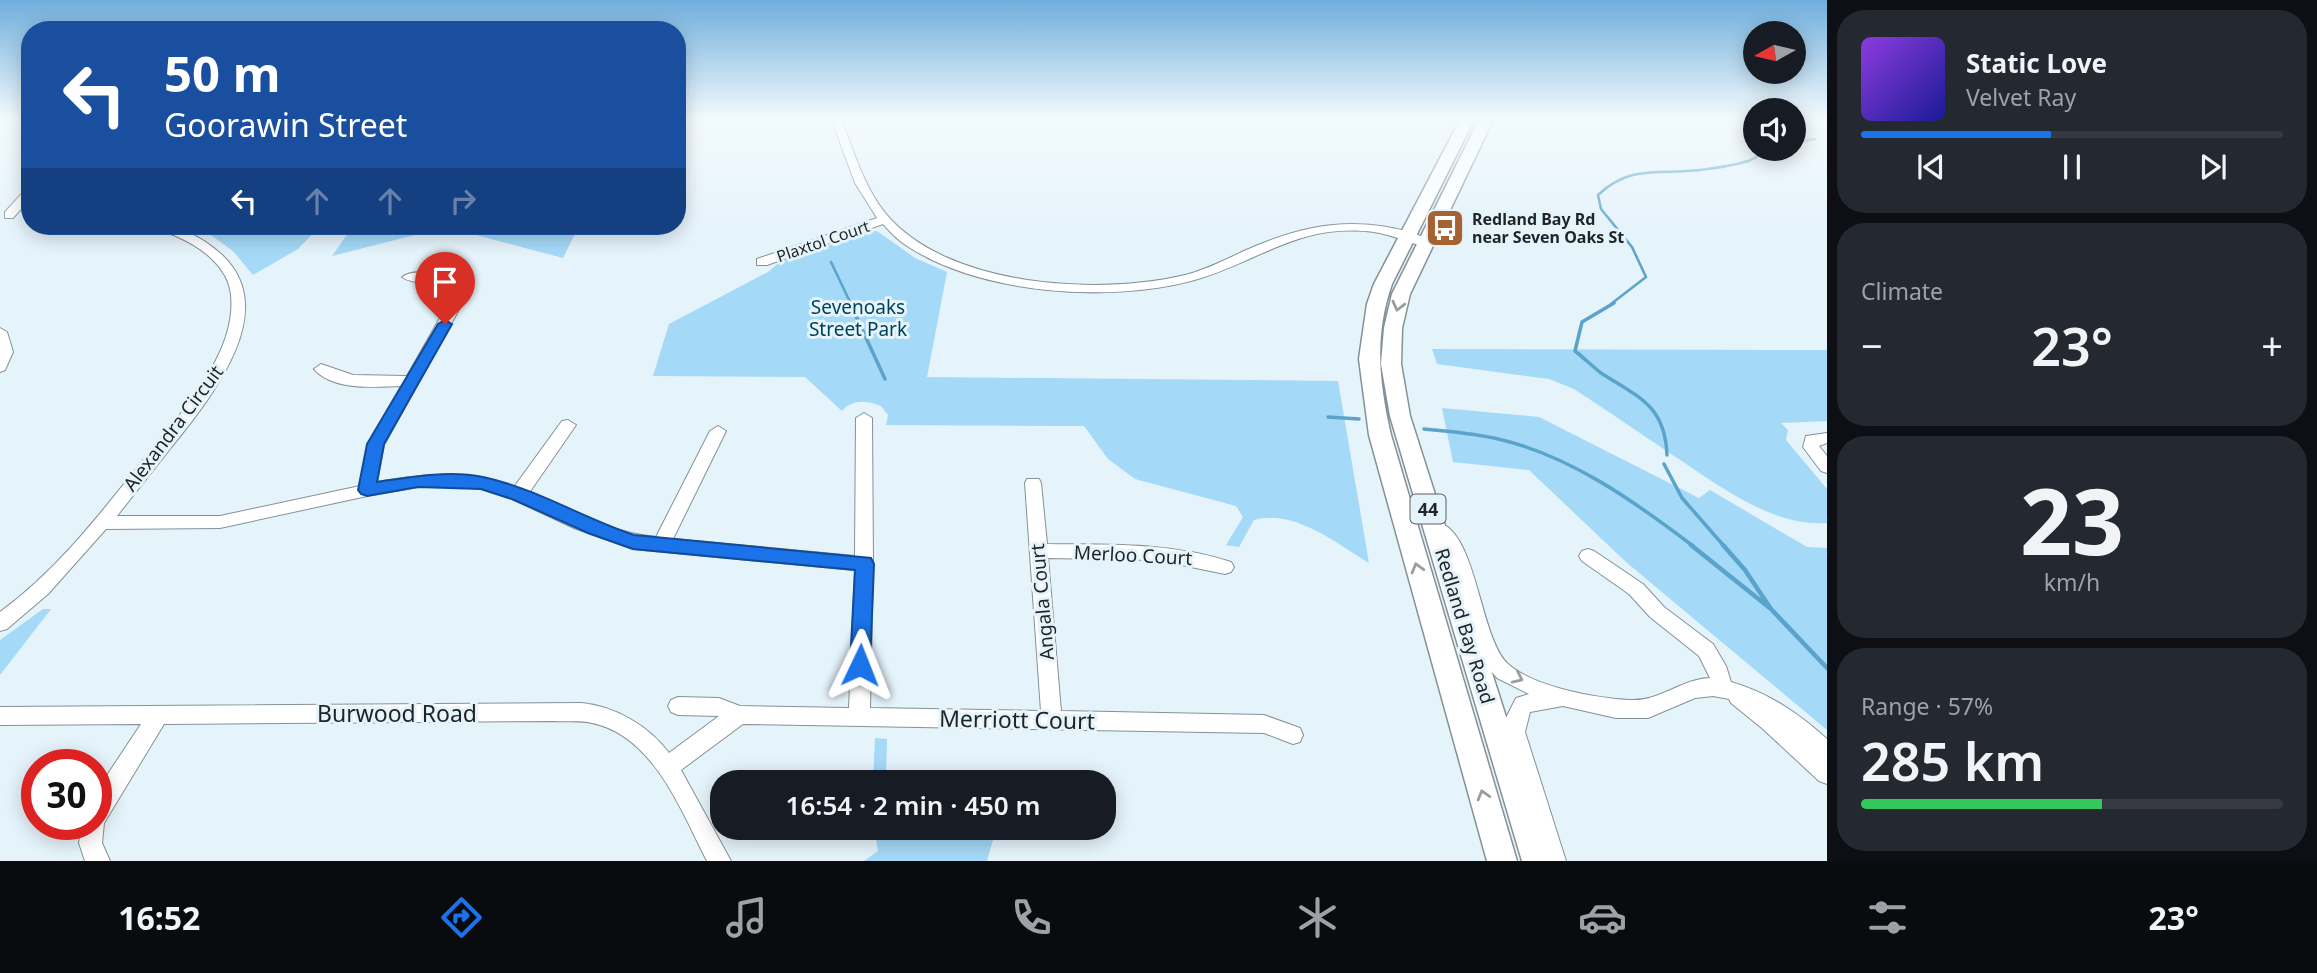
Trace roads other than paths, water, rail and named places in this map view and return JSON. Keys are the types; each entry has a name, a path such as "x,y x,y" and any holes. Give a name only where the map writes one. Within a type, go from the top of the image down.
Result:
{"main road":[{"name":"Redland Bay Road","path":"1450,158 1412,240 1393,328 1391,364 1400,416 1537,861"},
{"name":"Redland Bay Road","path":"1462,158 1371,312 1368,350 1372,396 1380,435 1502,861"}],"street":[{"path":"852,158 868,197 884,220 904,238 965,269 999,278 1081,289 1151,285 1187,278 1217,268 1286,237 1304,232 1339,229 1412,240"},
{"path":"4,216 21,200"},
{"name":"Plaxtol Court","path":"762,262 884,220"},
{"name":"Alexandra Circuit","path":"0,623 40,591 101,523 203,394 232,343 238,298 225,267 215,254 185,235"},
{"path":"367,490 376,444 460,295 459,289 443,279 409,278"},
{"path":"0,332 6,352 0,367"},
{"path":"321,369 332,376 350,381 410,381"},
{"path":"859,716 864,564 864,418"},
{"path":"518,495 568,425"},
{"path":"662,546 718,431"},
{"path":"1827,438 1812,440 1811,447 1827,467"},
{"path":"101,523 220,522 367,490 418,481 450,480 482,483 518,495 633,542 864,564"},
{"name":"Angala Court","path":"1033,483 1052,721"},
{"path":"1430,515 1458,556 1494,663 1516,679 1564,696 1629,710 1662,705 1692,689 1727,690 1747,694 1762,701 1827,752"},
{"name":"Merloo Court","path":"1038,551 1168,554 1226,567"},
{"path":"1588,556 1620,576 1657,612 1706,650 1727,690 1770,722 1827,774"},
{"path":"1554,861 1515,732 1516,718 1523,704 1564,696"},
{"name":"Merriott Court","path":"678,706 719,707 740,715 1264,724 1293,734"},
{"path":"112,790 159,714"},
{"name":"Burwood Road","path":"0,716 596,714 627,725 649,743 668,767 719,861"},
{"path":"668,767 740,715"},
{"path":"90,840 90,849 98,861"}],"waterway":[{"path":"1611,304 1646,277 1632,247 1601,209 1598,195 1610,185 1634,175 1700,170 1748,161"},
{"path":"831,262 851,304"},
{"path":"850,303 885,379"},
{"path":"1614,303 1582,322 1575,351 1601,373 1638,396 1655,413 1661,424 1667,455"},
{"path":"1328,417 1359,419"},
{"path":"1424,429 1494,438 1548,455 1624,496 1693,546"},
{"path":"1664,464 1682,498 1724,546"},
{"path":"1691,545 1771,609"},
{"path":"1723,545 1745,570 1771,609"},
{"path":"1771,609 1827,668"}],"place":[{"name":"Redland Bay Rd near Seven Oaks St","path":"1445,228"}],"park label":[{"name":"Sevenoaks Street Park","path":"858,318"}]}
